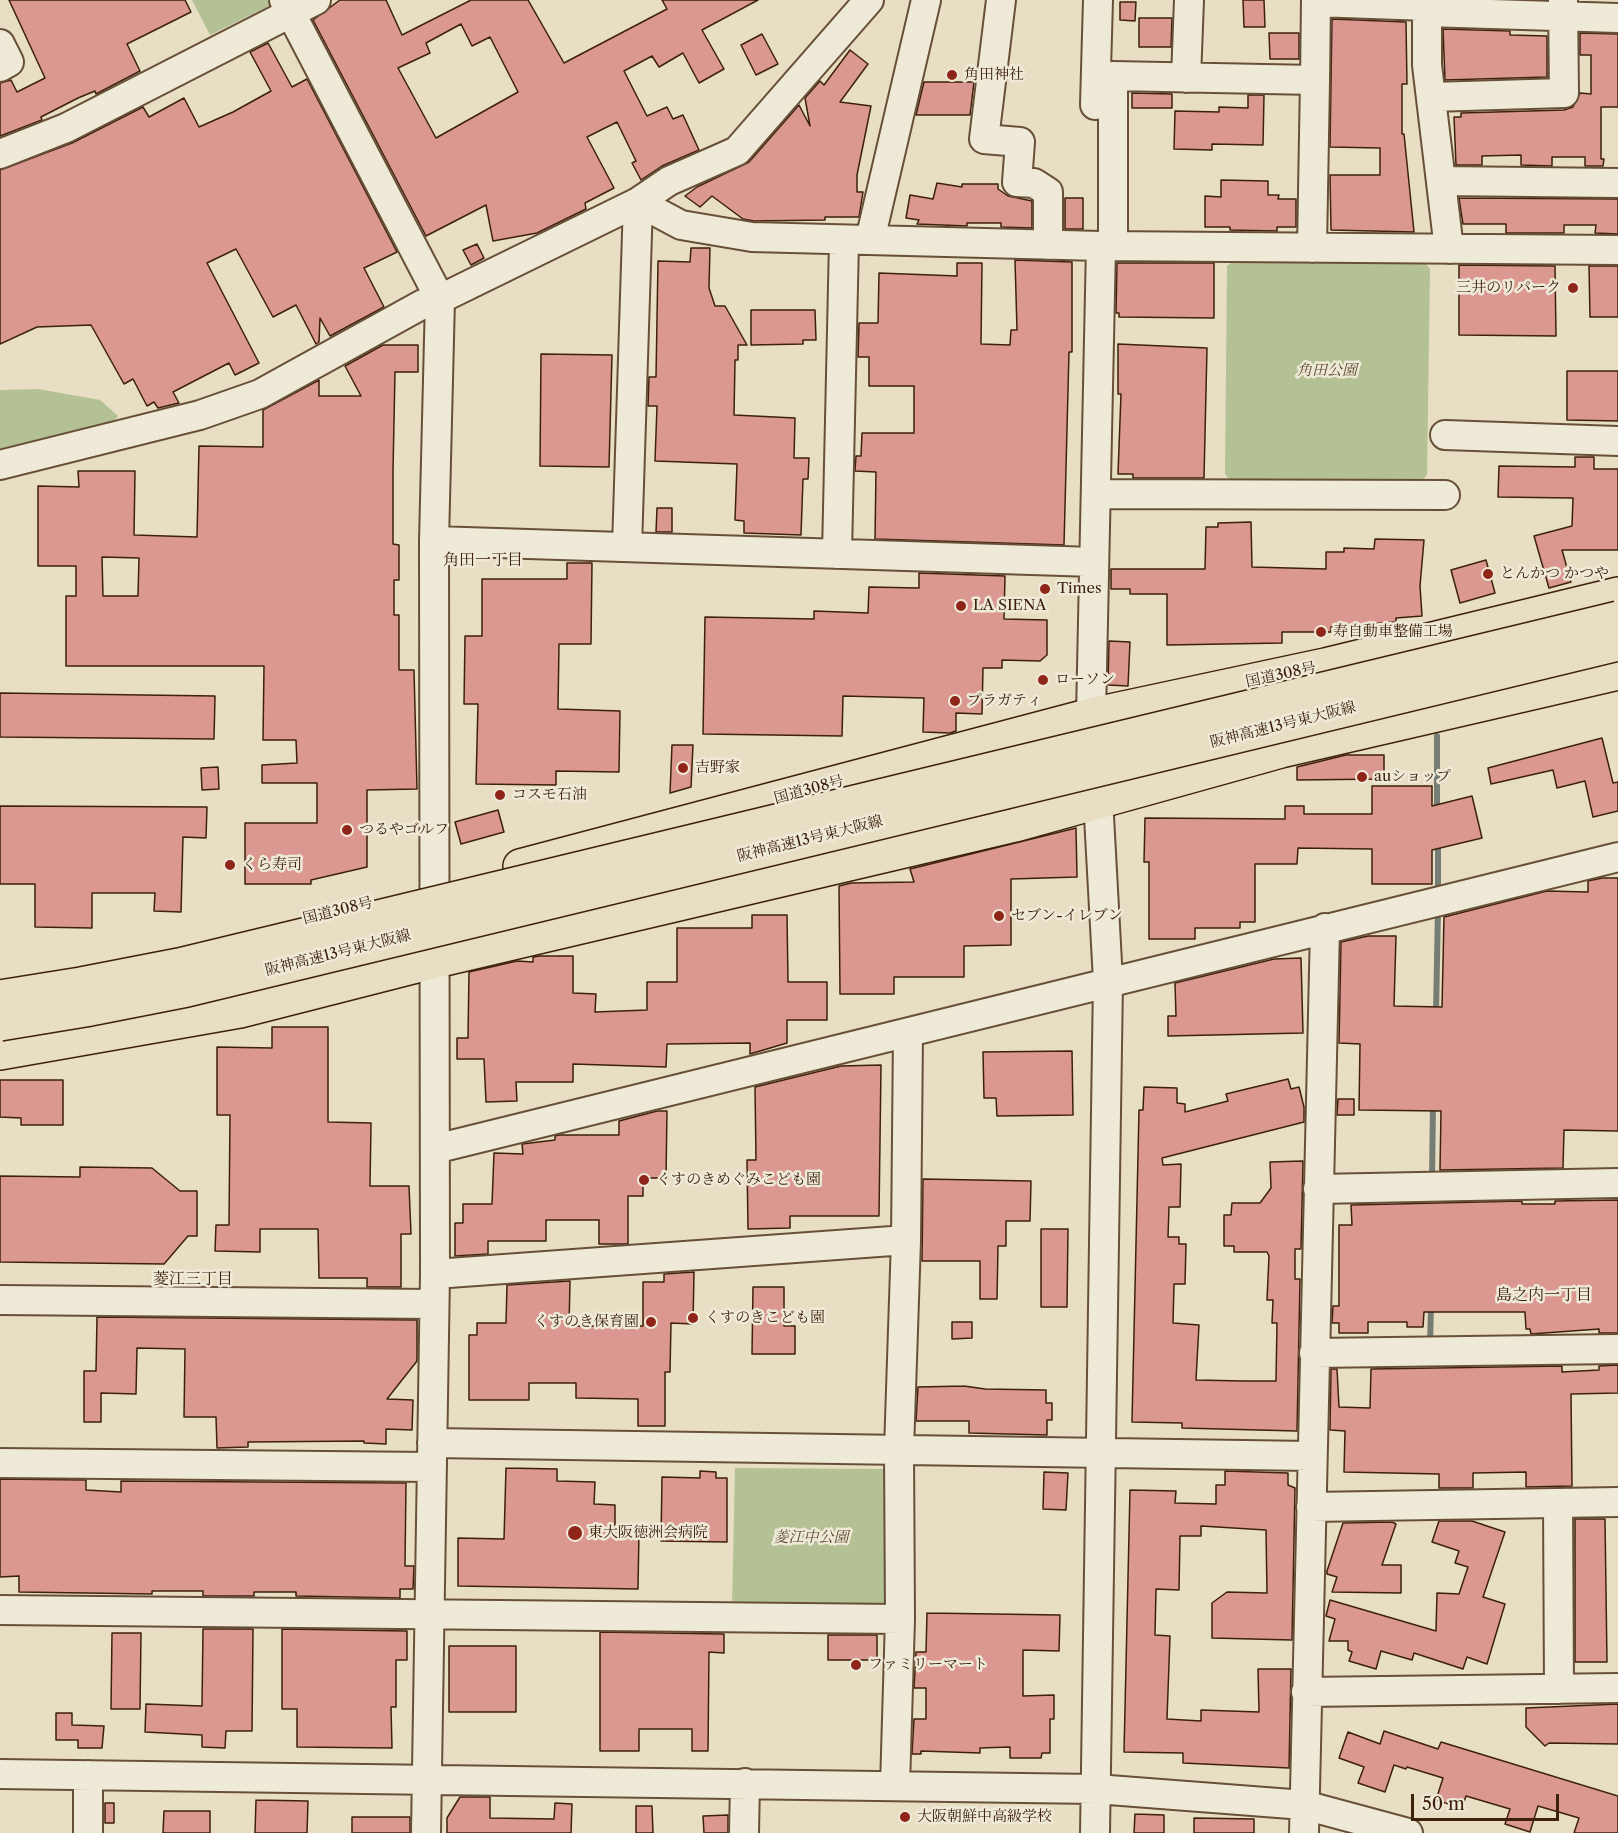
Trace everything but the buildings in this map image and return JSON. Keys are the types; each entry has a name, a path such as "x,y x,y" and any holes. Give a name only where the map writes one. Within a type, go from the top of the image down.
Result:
{"highway":[{"name":"国道308号","path":"0,983 152,956 435,888 1091,716 1325,665 1618,594"},
{"name":"阪神高速13号東大阪線","path":"0,997 81,984 190,962 1618,618"},
{"name":"阪神高速13号東大阪線","path":"0,1024 85,1011 199,987 1618,644"},
{"path":"0,1053 240,1011 436,961 1015,825 1281,751 1618,673"}],"street":[{"path":"0,154 66,128 287,7 316,0"},
{"path":"0,465 200,415 260,394 423,304 439,302 638,202 669,181 737,151 869,0"},
{"path":"837,554 857,240 926,0"},
{"path":"1001,0 984,139 1020,142 1017,182 1034,183 1048,192 1048,244"},
{"path":"1098,0 1102,246"},
{"path":"1095,1833 1108,981 1099,801 1091,716 1102,246 1113,76 1113,0"},
{"path":"1186,78 1189,0"},
{"path":"1312,248 1316,1 1427,6 1563,7 1618,18"},
{"path":"1427,6 1431,97 1449,249"},
{"path":"287,7 439,302 434,541 435,1274 426,1833"},
{"path":"1431,97 1563,93 1563,7"},
{"path":"0,44 9,62 0,67"},
{"path":"1113,76 1315,80"},
{"path":"1442,181 1618,183"},
{"path":"638,202 681,225 721,233 857,240 1102,246 1618,250"},
{"path":"627,546 638,202"},
{"path":"1445,435 1618,441"},
{"path":"1096,494 1445,495"},
{"path":"434,541 1094,562"},
{"path":"435,1149 908,1034 1108,981 1618,857"},
{"path":"1304,1833 1325,928"},
{"path":"895,1786 900,1619 899,1450 906,1240 908,1034"},
{"path":"1318,1189 1618,1183"},
{"path":"435,1274 906,1240"},
{"path":"0,1300 433,1304"},
{"path":"1314,1353 1618,1349"},
{"path":"0,1463 899,1450 1311,1456"},
{"path":"1311,1507 1618,1502"},
{"path":"1558,1503 1559,1689"},
{"path":"0,1610 900,1619"},
{"path":"1306,1692 1618,1688"},
{"path":"0,1774 1096,1789 1304,1805 1408,1833"},
{"path":"88,1775 88,1833"},
{"path":"744,1833 745,1783"}],"green space":[{"path":"192,0 275,0 275,3 210,35"},
{"name":"角田公園","path":"1237,258 1425,263 1430,269 1427,475 1418,484 1232,483 1225,474 1227,266"},
{"path":"38,389 100,400 118,416 108,431 0,454 0,390"},
{"name":"菱江中公園","path":"735,1468 882,1469 890,1474 889,1599 881,1608 732,1608"}],"waterway":[{"path":"1437,736 1437,811"},
{"path":"1438,842 1438,886"},
{"path":"1436,1013 1438,909"},
{"path":"1432,1178 1433,1104"},
{"path":"1430,1346 1431,1305"}],"railway":[{"path":"1161,735 1618,619"},
{"path":"0,1016 75,1004 194,978 1618,634"},
{"path":"0,1000 71,988 192,962 963,783"}],"place":[{"name":"角田神社","path":"952,75"},
{"name":"三井のリパーク","path":"1573,288"},
{"name":"とんかつ かつや","path":"1488,574"},
{"name":"Times","path":"1045,589"},
{"name":"LA SIENA","path":"961,606"},
{"name":"寿自動車整備工場","path":"1321,632"},
{"name":"ローソン","path":"1043,680"},
{"name":"プラガティ","path":"955,701"},
{"name":"吉野家","path":"683,768"},
{"name":"auショップ","path":"1362,777"},
{"name":"コスモ石油","path":"500,795"},
{"name":"つるやゴルフ","path":"347,830"},
{"name":"くら寿司","path":"230,865"},
{"name":"セブン-イレブン","path":"999,916"},
{"name":"くすのきめぐみこども園","path":"644,1180"},
{"name":"くすのきこども園","path":"693,1318"},
{"name":"くすのき保育園","path":"651,1322"},
{"name":"東大阪徳洲会病院","path":"575,1533"},
{"name":"ファミリーマート","path":"856,1665"},
{"name":"大阪朝鮮中高級学校","path":"905,1817"}],"district":[{"name":"角田一丁目","path":"483,560"},
{"name":"菱江三丁目","path":"193,1279"},
{"name":"島之内一丁目","path":"1544,1295"}]}
